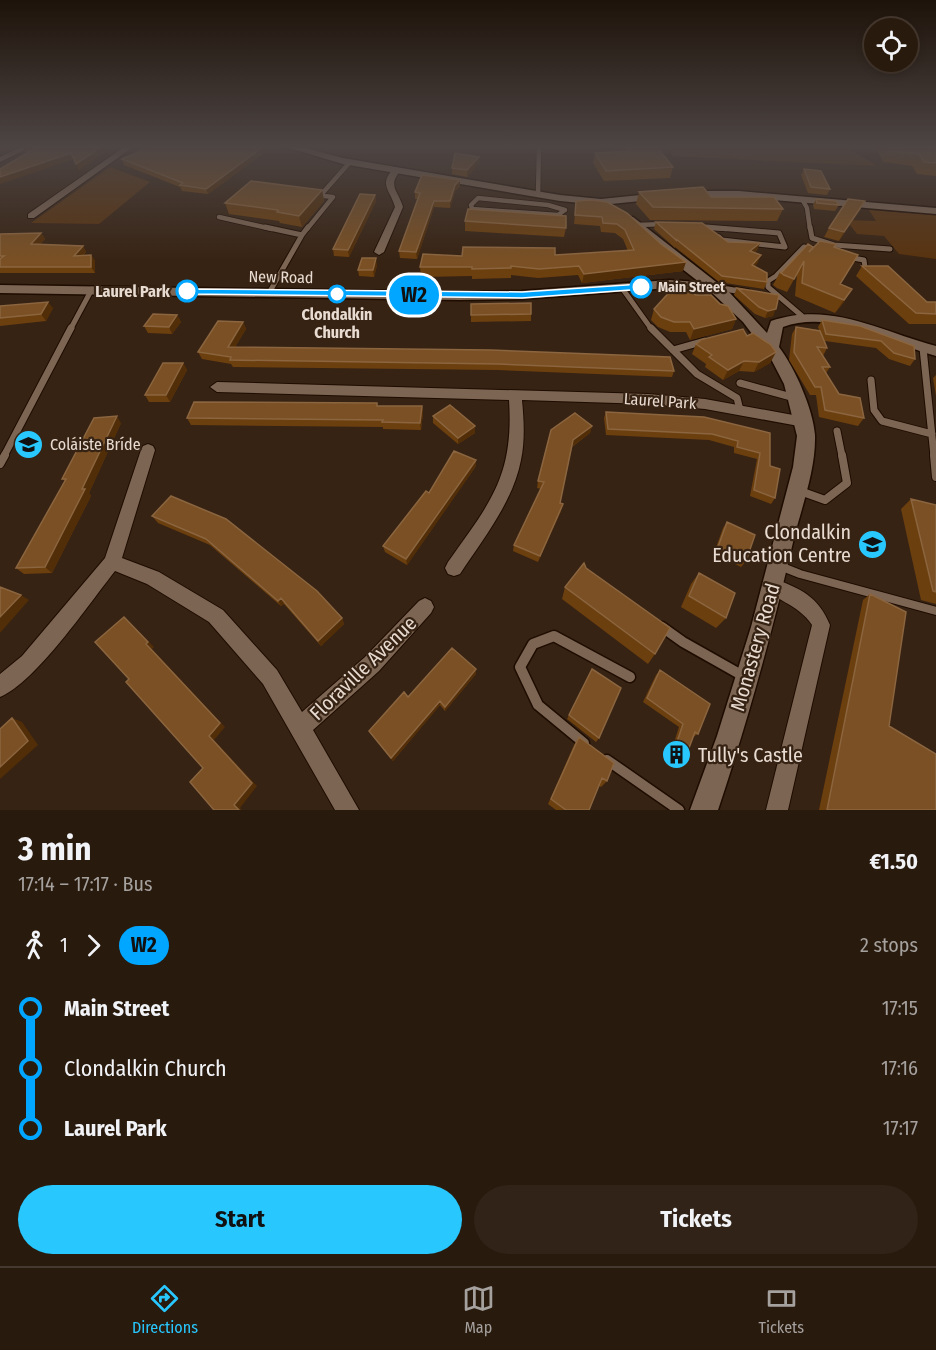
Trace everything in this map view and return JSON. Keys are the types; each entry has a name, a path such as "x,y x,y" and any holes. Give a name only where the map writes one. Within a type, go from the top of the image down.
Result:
{"street":[{"path":"31,216 76,185"},
{"path":"379,252 399,207 389,185"},
{"path":"479,185 574,201 625,205 707,193 754,199 802,199 936,211"},
{"path":"625,205 637,225 711,284 778,297"},
{"name":"New Road","path":"669,284 693,278 696,272"},
{"name":"New Road","path":"0,289 522,295 669,284 711,284"},
{"name":"Monastery Road","path":"704,810 747,679 776,575 805,449 804,422 798,398 771,335 747,326 711,284"},
{"path":"771,335 787,318 802,316 833,320 930,349"},
{"name":"Laurel Park","path":"217,387 648,399 740,410 804,422"},
{"path":"454,568 488,517 513,466 516,444 515,394"},
{"path":"0,687 29,663 112,562 148,450"},
{"name":"Floraville Avenue","path":"112,562 153,578 216,616 270,677 348,810"},
{"path":"776,575 817,612 821,625 777,810"},
{"name":"Floraville Avenue","path":"300,727 372,664 425,607"}],"lane":[{"path":"320,196 330,185"},
{"path":"538,185 538,195"},
{"path":"496,199 508,190"},
{"path":"707,193 716,203"},
{"path":"269,293 302,235 333,197 309,194"},
{"path":"478,198 548,205 574,201 558,214 472,209 471,205 478,198"},
{"path":"802,199 807,208 812,238 834,246 891,249"},
{"path":"219,217 259,224 270,230 302,235"},
{"path":"637,225 654,223 677,225"},
{"path":"689,226 706,227 779,233 785,247 722,240 706,227"},
{"path":"802,316 768,287 768,281 776,276 804,247 823,252"},
{"path":"843,256 864,260 865,267"},
{"path":"622,288 652,330 697,374 737,398 740,410"},
{"path":"0,464 93,289"},
{"path":"673,350 716,338"},
{"path":"930,349 932,434 936,477"},
{"path":"872,380 874,410 882,421 932,434"},
{"path":"740,383 798,398"},
{"path":"797,490 825,500 848,483 837,431"},
{"path":"776,575 800,574 936,611"},
{"path":"654,622 683,642 747,679"},
{"path":"592,749 538,705 520,667 533,644 554,636 630,677"},
{"path":"602,756 679,810"}],"shaded area":[{"path":"85,185 147,185 99,224 31,223"},
{"path":"869,210 936,215 936,259 899,254 884,236 857,234 846,220 876,221"}],"building":[{"path":"180,185 212,185 206,189"},
{"path":"247,185 281,185 322,190 299,216 277,212 278,210 225,203"},
{"path":"418,185 455,185 450,201 434,201 416,252 399,251 420,193 415,192"},
{"path":"810,185 828,185 830,189 811,187"},
{"path":"703,187 711,197 774,197 783,209 653,207 639,192"},
{"path":"360,194 375,195 348,250 333,249"},
{"path":"816,199 836,201 839,205 817,203"},
{"path":"848,199 865,201 844,232 829,228"},
{"path":"576,201 607,202 627,213 661,244 686,262 584,274 579,266 539,269 511,266 511,268 472,269 472,267 420,267 423,254 462,256 463,247 555,248 555,255 634,250 625,230 617,224 603,223 602,217 575,215"},
{"path":"468,209 566,216 566,228 465,221"},
{"path":"656,222 702,223 728,242 760,243 750,251 761,255 752,265 767,273 767,282 722,276"},
{"path":"41,233 31,244 83,246 74,256 91,255 91,267 0,267 0,259 4,256 0,256 0,234"},
{"path":"820,241 836,244 834,247 858,255 840,284 852,289 844,300 802,283 804,261 794,279 781,273 808,244 813,247 809,252"},
{"path":"362,258 376,258 373,270 358,270"},
{"path":"862,266 888,266 927,302 936,302 936,314 916,313"},
{"path":"675,286 696,295 711,295 720,304 728,306 736,319 694,329 690,322 674,322 661,317 654,309"},
{"path":"737,288 779,295 776,309 768,311 759,307"},
{"path":"48,302 41,314 0,318 0,306"},
{"path":"531,303 531,314 471,315 471,304"},
{"path":"153,314 177,315 169,327 144,326"},
{"path":"822,320 860,326 914,346 915,359 894,353 881,341 826,334"},
{"path":"218,321 243,322 228,347 491,350 670,357 674,371 498,364 230,360 231,357 198,352"},
{"path":"796,327 820,331 827,348 817,347 830,367 822,367 839,394 860,398 864,418 825,410 821,387 815,387 794,352"},
{"path":"743,329 747,336 753,333 771,345 776,352 759,362 744,361 728,370 709,357 712,355 696,344 700,340"},
{"path":"163,363 183,363 166,395 145,395"},
{"path":"194,402 377,403 377,406 422,406 420,423 382,422 383,420 187,418"},
{"path":"450,405 475,426 458,438 433,416"},
{"path":"606,412 704,417 770,433 770,466 780,469 775,498 754,490 760,453 737,447 738,441 712,434 608,429"},
{"path":"575,413 592,426 573,440 560,503 563,504 540,556 514,545 544,482 538,481 551,430"},
{"path":"117,416 82,489 85,489 45,567 16,568 66,479 62,479 94,418"},
{"path":"454,451 476,460 406,559 383,546 426,491 429,493"},
{"path":"171,496 226,519 317,591 342,618 318,641 281,598 278,601 206,539 152,516"},
{"path":"911,499 936,505 936,592 933,591"},
{"path":"727,522 755,535 746,561 718,547"},
{"path":"584,563 586,568 670,628 655,654 565,587"},
{"path":"699,573 735,593 726,618 689,596"},
{"path":"0,587 21,595 0,617"},
{"path":"870,594 906,612 889,726 936,754 936,810 827,810"},
{"path":"124,617 148,642 146,644 220,723 209,736 252,783 234,805 239,810 214,810 190,782 203,768 126,682 129,679 95,642"},
{"path":"452,648 476,669 445,707 440,701 391,758 369,731 404,692 408,697"},
{"path":"592,669 621,688 599,738 569,715"},
{"path":"660,670 710,704 698,734 695,732 684,761 673,754 683,724 647,698"},
{"path":"12,718 28,741 0,767 0,729"},
{"path":"579,737 614,763 607,781 602,778 589,810 566,810 551,799"}],"bus line":[{"name":"W2","path":"187,291 459,296 522,295 641,287"}],"place":[{"name":"Main Street","path":"641,287"},
{"name":"Laurel Park","path":"187,291"},
{"name":"Clondalkin Church","path":"337,294"},
{"name":"Coláiste Bríde","path":"29,444"},
{"name":"Clondalkin Education Centre","path":"872,544"},
{"name":"Tully's Castle","path":"677,755"}]}
